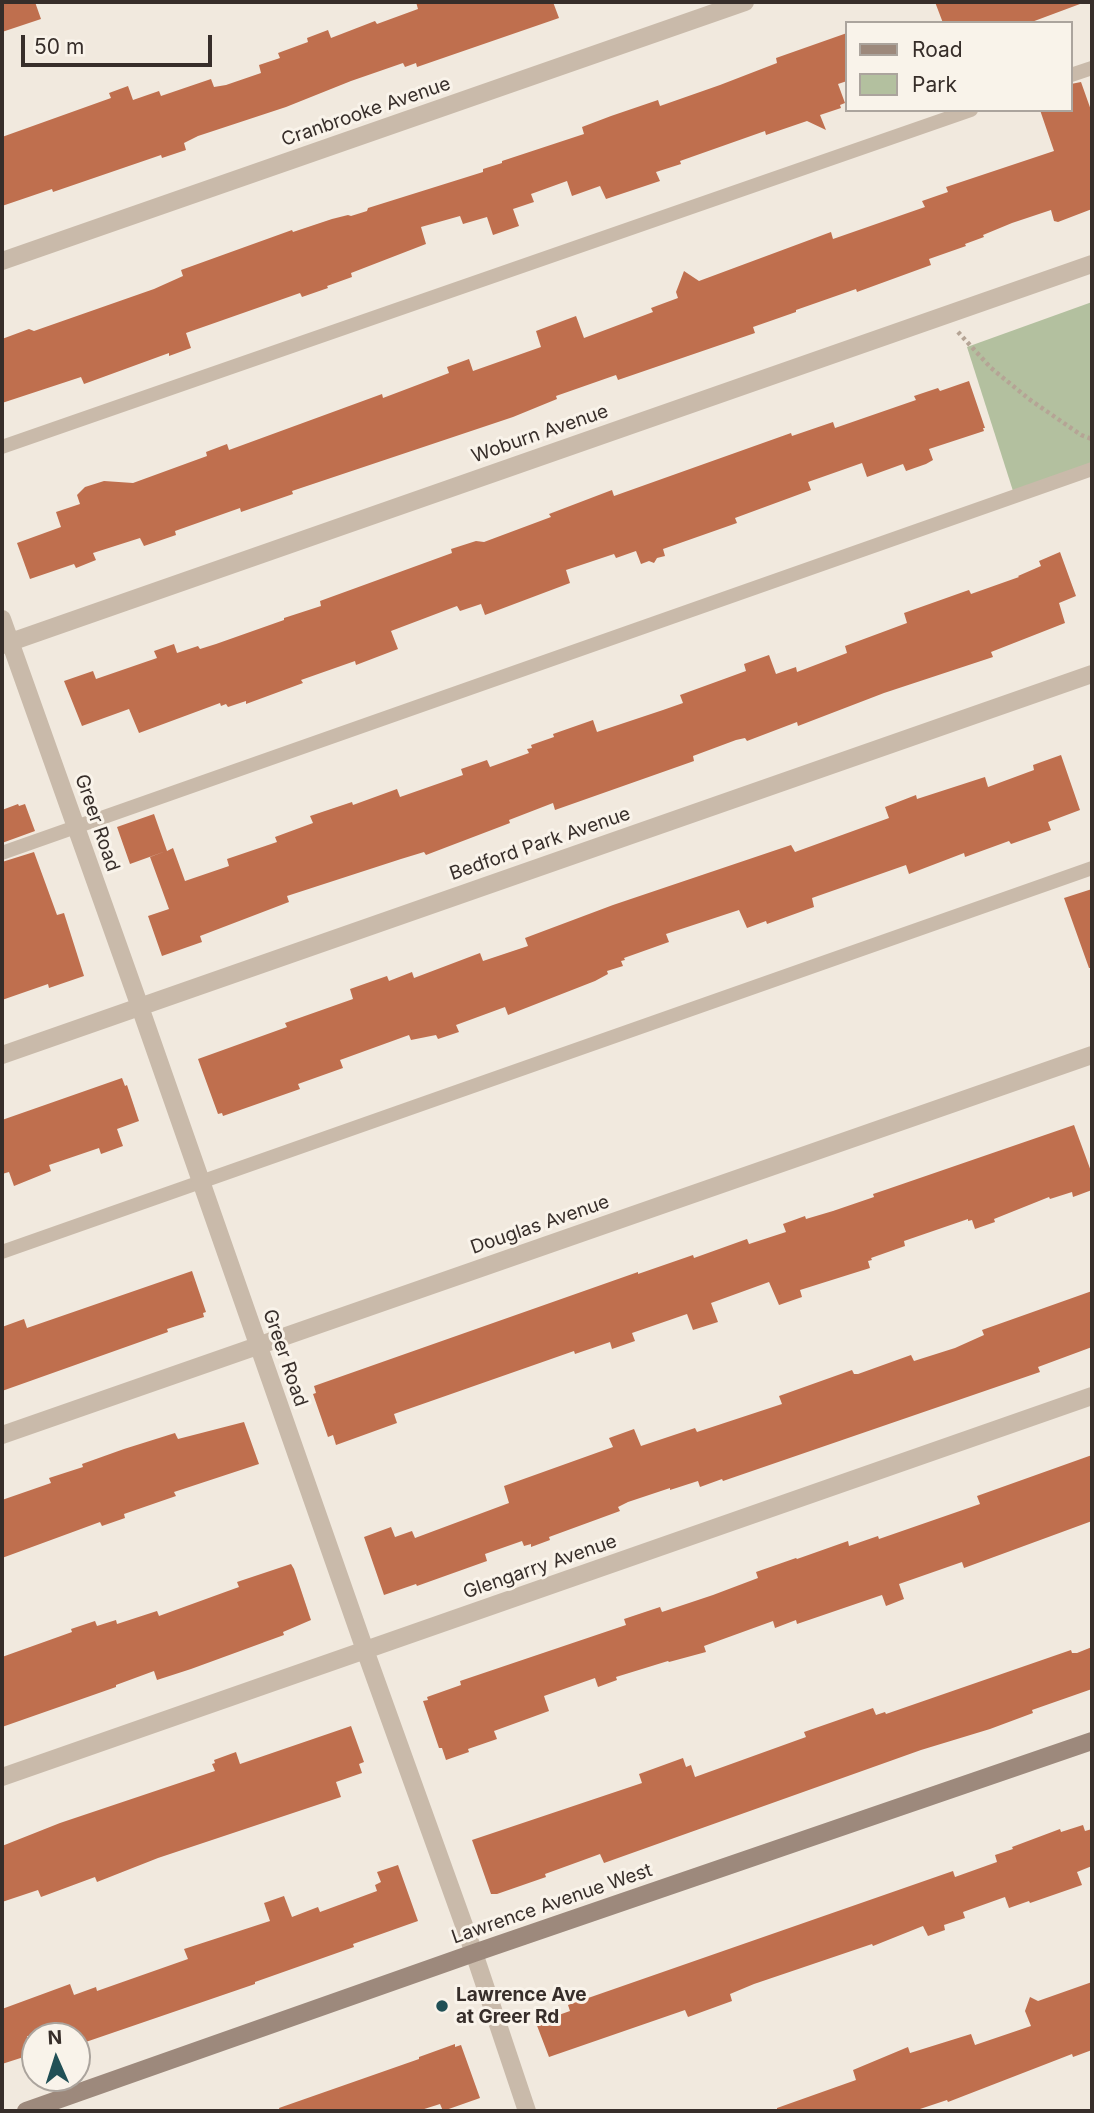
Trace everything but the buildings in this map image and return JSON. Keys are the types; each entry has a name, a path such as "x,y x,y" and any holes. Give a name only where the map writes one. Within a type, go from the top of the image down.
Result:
{"main road":[{"name":"Lawrence Avenue West","path":"26,2111 474,1953 1092,1741"}],"street":[{"name":"Cranbrooke Avenue","path":"2,261 745,2"},
{"name":"Woburn Avenue","path":"6,644 1092,264"},
{"name":"Greer Road","path":"2,619 6,644 76,827 140,1007 474,1953 527,2111"},
{"name":"Bedford Park Avenue","path":"2,1055 1092,674"},
{"name":"Douglas Avenue","path":"2,1435 1092,1055"},
{"name":"Glengarry Avenue","path":"2,1777 1092,1396"}],"lane":[{"path":"1073,74 1092,68"},
{"path":"2,447 965,112"},
{"path":"2,853 1092,469"},
{"path":"2,1252 1092,868"}],"path":[{"path":"957,331 991,368 1029,399 1081,435 1092,439"}],"green space":[{"path":"1092,302 1092,465 1013,491 967,347"}],"place":[{"name":"Lawrence Ave at Greer Rd","path":"442,2006"}]}
